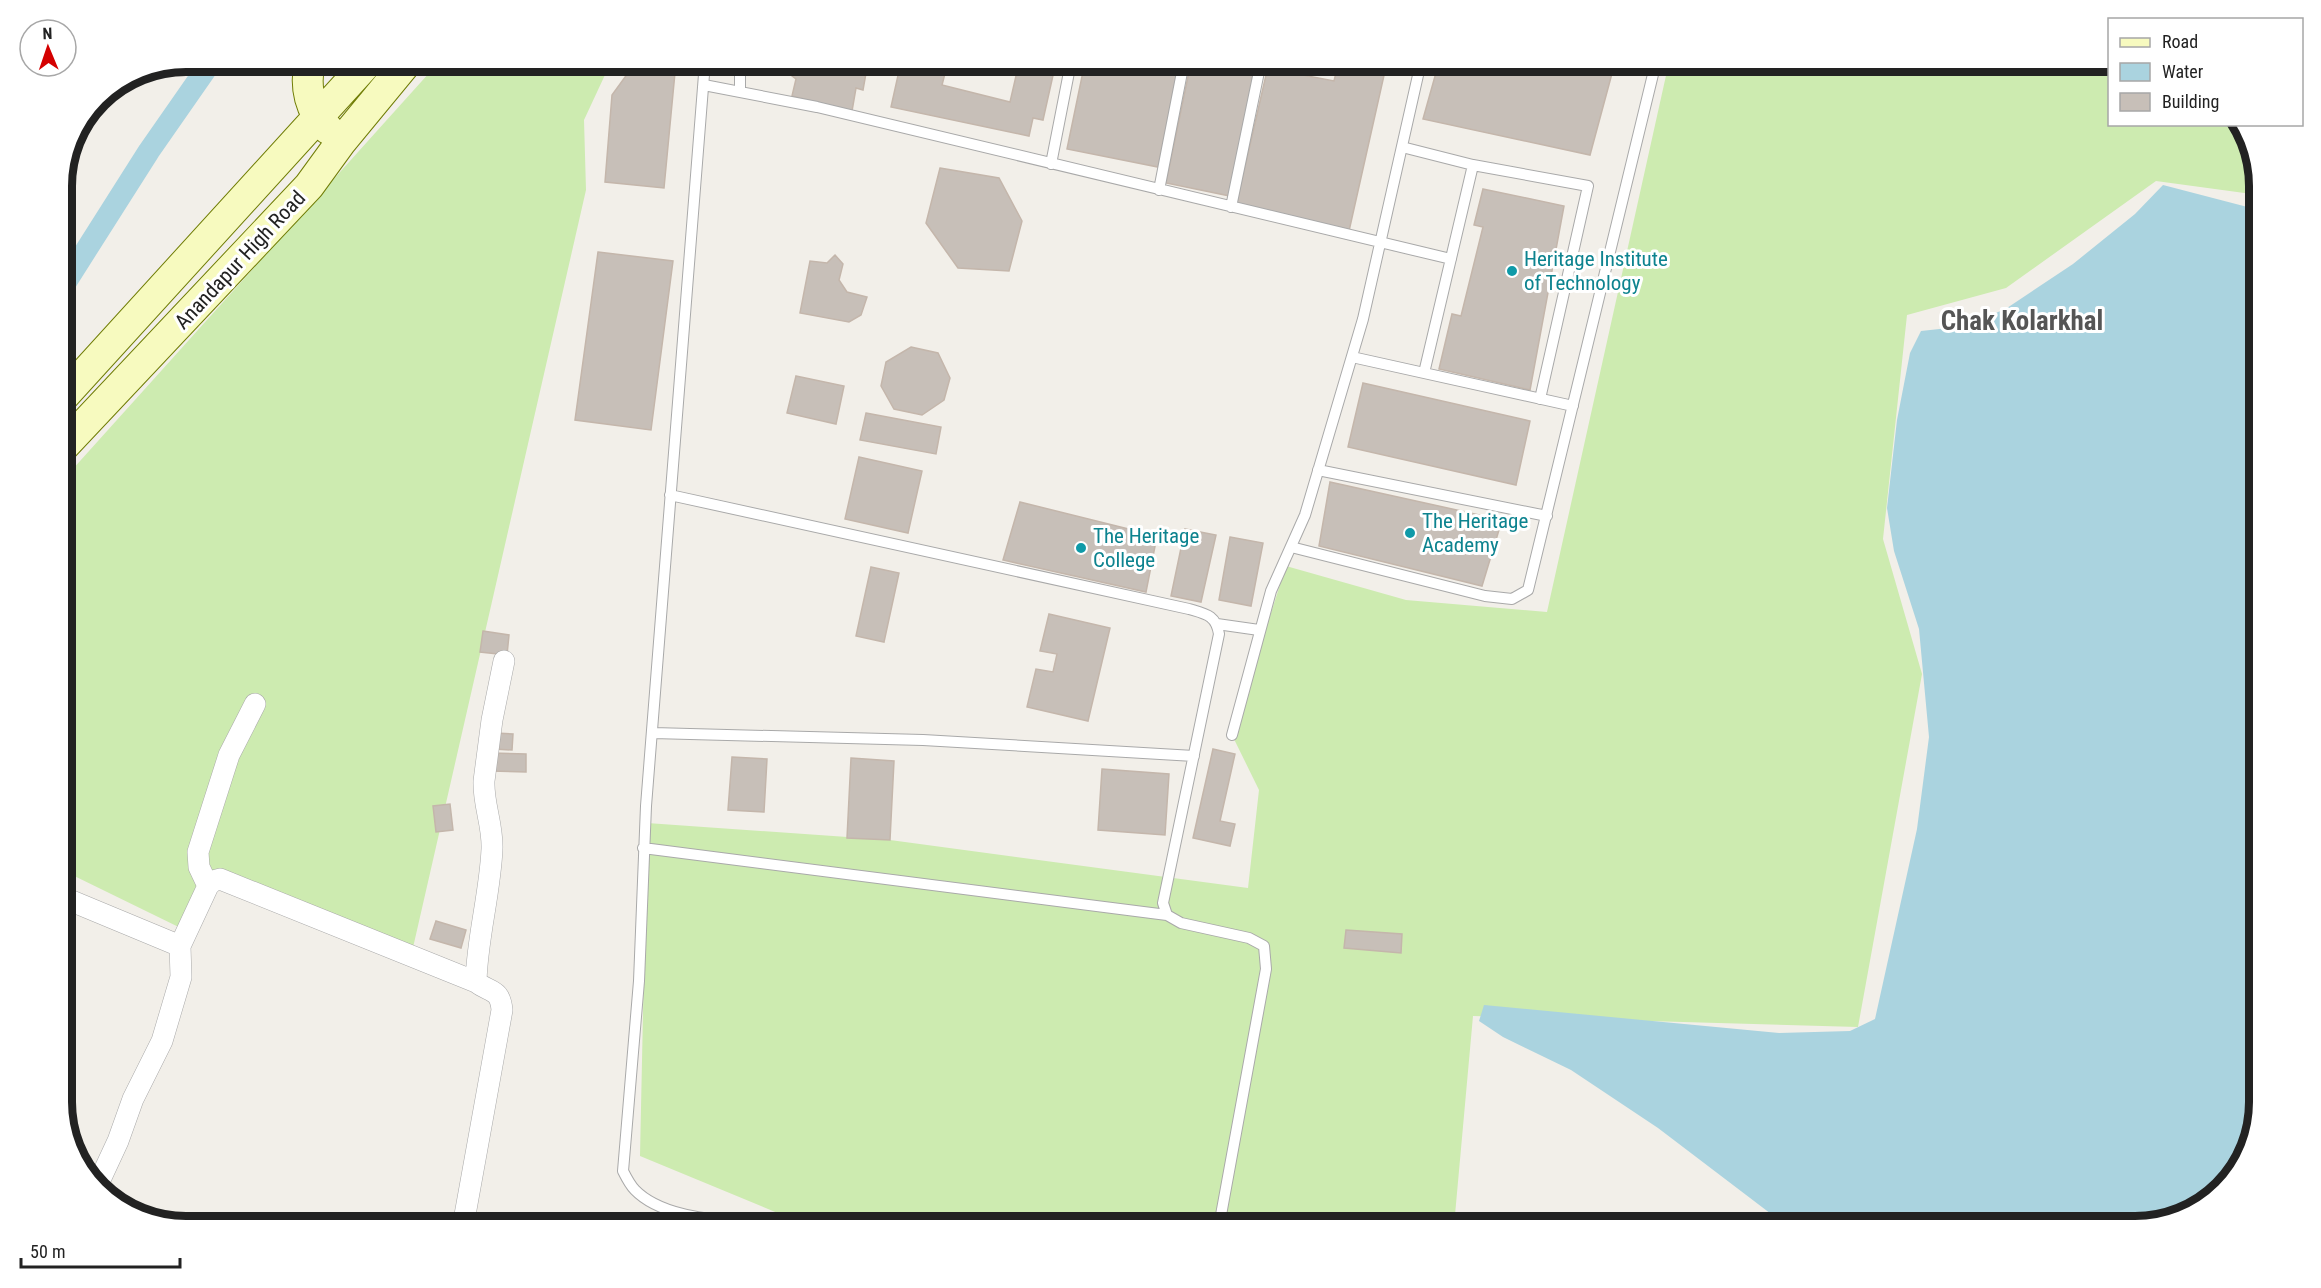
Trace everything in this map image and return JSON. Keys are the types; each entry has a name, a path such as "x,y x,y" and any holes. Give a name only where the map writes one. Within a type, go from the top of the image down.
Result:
{"main road":[{"path":"308,72 309,96 316,117 341,142"},
{"name":"Anandapur High Road","path":"72,387 359,72"},
{"name":"Anandapur High Road","path":"72,437 309,186 341,142 399,72"}],"street":[{"path":"476,982 492,851 492,825 484,781 492,720 504,661"},
{"path":"208,886 199,867 198,852 229,755 255,704"},
{"path":"101,1178 118,1141 133,1099 162,1041 181,977 180,946 208,886 220,879 476,982 494,991 501,1000 502,1010 465,1216"},
{"path":"72,901 180,946"}],"lane":[{"path":"695,1216 655,1205 634,1190 622,1171 639,981 643,848 705,72"},
{"path":"740,72 740,92"},
{"path":"1051,164 1069,72"},
{"path":"1159,190 1182,72"},
{"path":"1231,207 1259,72"},
{"path":"1232,735 1271,591 1305,515 1352,357 1419,72"},
{"path":"1291,547 1485,596 1512,599 1528,590 1654,72"},
{"path":"704,85 817,107 1451,259"},
{"path":"1402,147 1473,165 1588,186 1540,399"},
{"path":"1424,373 1473,165"},
{"path":"1352,357 1573,406"},
{"path":"1318,470 1547,516"},
{"path":"670,495 1211,615 1217,624 1219,634 1163,903 1167,915"},
{"path":"1217,624 1259,630"},
{"path":"653,733 923,740 1194,756"},
{"path":"643,848 1167,915 1181,923 1249,938 1264,946 1266,969 1221,1216"}],"green space":[{"path":"430,72 606,72 584,120 586,190 412,952 223,878 195,935 72,875 72,470"},
{"path":"1667,72 2108,72 2108,126 2232,126 2247,164 2249,194 2156,181 2006,288 1907,315 1883,539 1922,674 1858,1027 1473,1016 1455,1216 785,1216 640,1156 647,823 890,840 1248,888 1259,790 1232,735 1286,566 1406,600 1547,612"}],"water":[{"path":"2163,185 2249,207 2249,1102 2248,1117 2240,1145 2230,1165 2210,1188 2185,1204 2150,1215 1774,1216 1658,1128 1571,1070 1503,1037 1479,1021 1484,1005 1779,1033 1850,1031 1875,1019 1917,829 1929,737 1919,629 1894,551 1887,508 1897,420 1910,353 1921,331 1967,326 2007,308 2073,264 2135,214"}],"building":[{"path":"629,72 675,72 664,188 605,182 612,95"},
{"path":"866,72 863,90 856,88 852,111 792,96 796,79 788,73"},
{"path":"899,72 945,72 942,85 1010,102 1017,72 1054,72 1043,120 1033,118 1029,136 891,107"},
{"path":"1083,72 1177,72 1158,167 1067,149"},
{"path":"1189,72 1255,72 1230,196 1166,183"},
{"path":"1267,72 1292,72 1334,81 1336,73 1331,72 1385,72 1349,231 1236,206"},
{"path":"1436,72 1612,72 1590,155 1423,119"},
{"path":"940,168 999,178 1022,221 1009,271 958,268 926,223"},
{"name":"Heritage Institute of Technology","path":"1483,189 1564,206 1530,390 1439,369 1452,314 1461,316 1483,227 1474,225"},
{"path":"598,252 673,261 651,430 575,420"},
{"path":"835,255 843,264 839,280 847,292 867,297 861,315 849,322 800,313 810,261 827,263"},
{"path":"911,347 938,353 950,378 944,400 922,415 894,409 881,386 886,362"},
{"path":"796,376 844,386 836,424 787,413"},
{"path":"1363,383 1530,421 1516,485 1348,447"},
{"path":"866,413 941,427 936,454 860,440"},
{"path":"859,457 922,471 908,533 845,519"},
{"name":"The Heritage Academy","path":"1330,482 1502,520 1482,586 1319,546"},
{"name":"The Heritage College","path":"1020,502 1157,536 1146,592 1003,560"},
{"path":"1185,529 1216,535 1201,602 1171,596"},
{"path":"1230,537 1263,543 1251,606 1219,600"},
{"path":"871,567 899,573 884,642 856,636"},
{"path":"1049,614 1110,628 1088,721 1027,707 1036,669 1053,672 1057,654 1040,651"},
{"path":"483,631 509,635 507,655 480,652"},
{"path":"495,733 513,734 512,750 494,749"},
{"path":"1213,749 1235,754 1220,821 1235,824 1230,846 1193,838"},
{"path":"491,753 526,754 526,772 491,771"},
{"path":"732,757 767,759 764,812 728,810"},
{"path":"851,758 894,761 890,840 847,838"},
{"path":"1102,769 1169,774 1165,835 1098,830"},
{"path":"450,804 453,830 436,832 433,806"},
{"path":"436,921 466,930 461,948 430,939"},
{"path":"1346,930 1402,934 1401,953 1344,948"}],"waterway":[{"path":"72,272 149,151 204,72"}],"place":[{"name":"Heritage Institute of Technology","path":"1512,271"},
{"name":"The Heritage Academy","path":"1410,533"},
{"name":"The Heritage College","path":"1081,548"}],"district":[{"name":"Chak Kolarkhal","path":"2022,321"}]}
